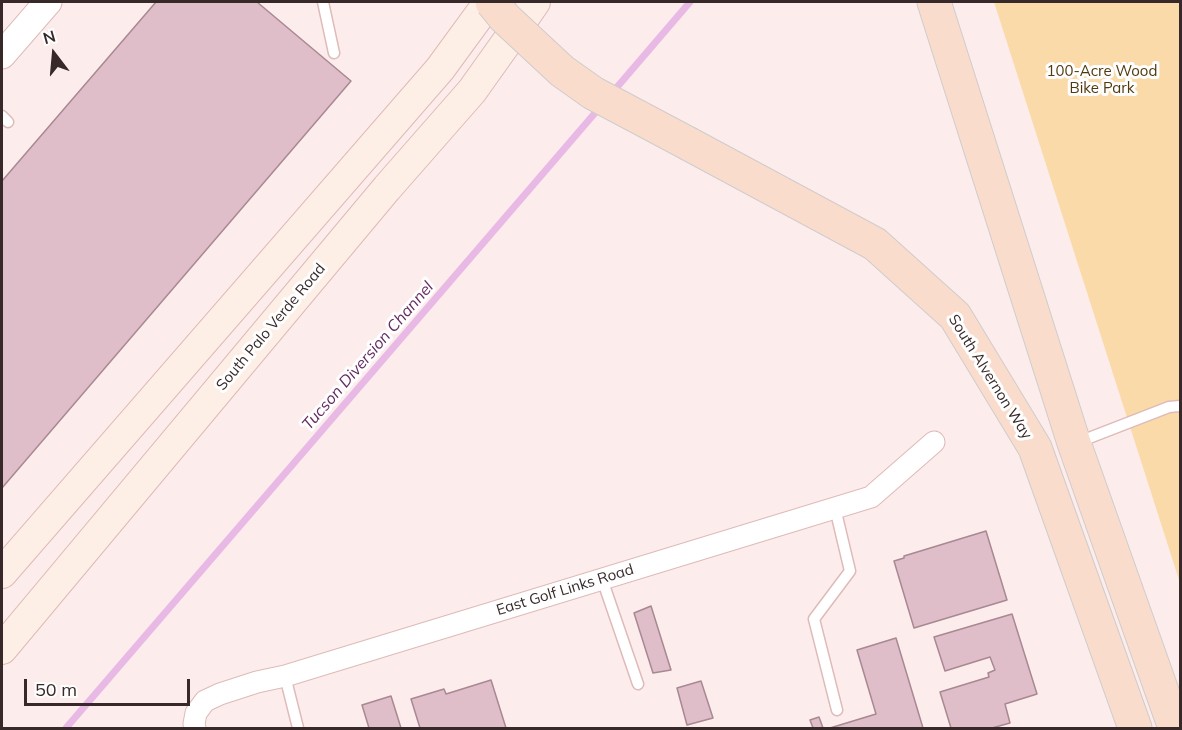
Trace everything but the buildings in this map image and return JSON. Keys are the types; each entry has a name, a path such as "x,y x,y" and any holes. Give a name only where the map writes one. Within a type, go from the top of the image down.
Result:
{"main road":[{"name":"South Alvernon Way","path":"490,2 562,71 593,93 874,244 955,316 1035,448 1135,729"},
{"path":"2,573 440,69 490,2"},
{"name":"South Palo Verde Road","path":"2,649 387,188 472,91 534,2"},
{"path":"934,2 1074,443 1174,729"}],"street":[{"path":"2,55 48,2"},
{"name":"East Golf Links Road","path":"194,726 196,713 205,701 220,694 871,497 934,442"}],"lane":[{"path":"323,2 334,53"},
{"path":"1074,443 1169,407 1180,406"},
{"path":"834,508 850,572 814,619 837,710"},
{"path":"602,579 638,684"},
{"path":"285,676 298,729"}],"green space":[{"name":"100-Acre Wood Bike Park","path":"994,2 1180,2 1180,583"}],"waterway":[{"name":"Tucson Diversion Channel","path":"612,93 690,2"},
{"name":"Tucson Diversion Channel","path":"66,728 601,106"}]}
